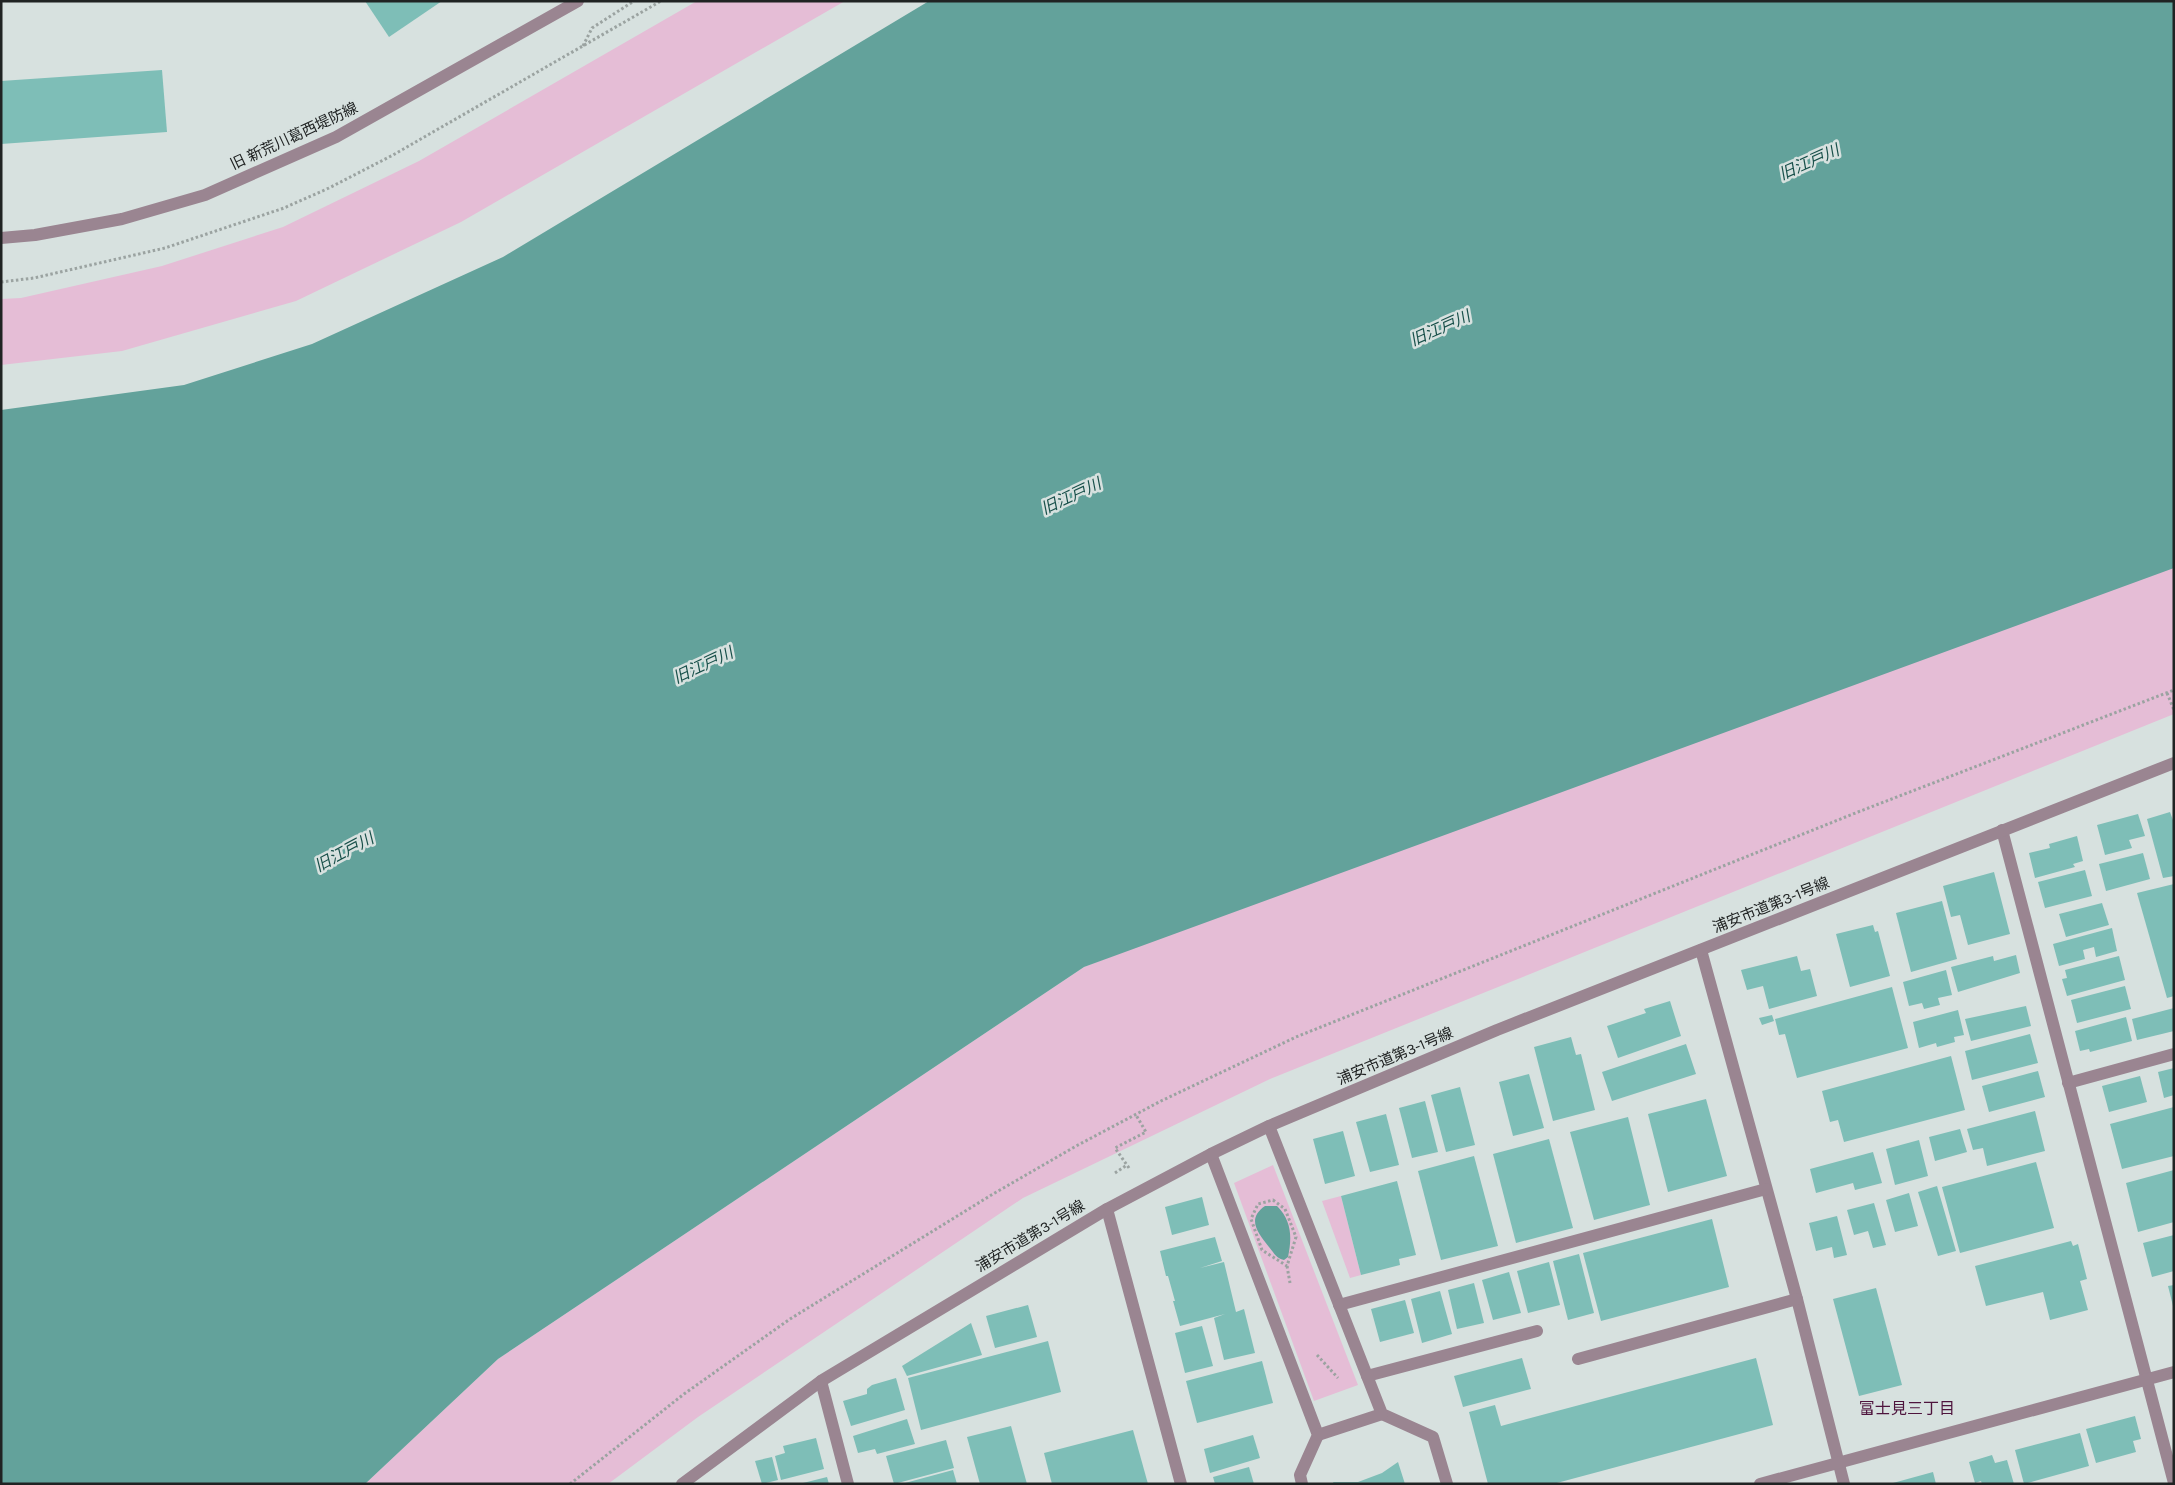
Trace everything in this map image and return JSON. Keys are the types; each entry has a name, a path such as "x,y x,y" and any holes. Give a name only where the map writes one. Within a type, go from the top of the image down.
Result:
{"street":[{"name":"旧 新荒川葛西堤防線","path":"1,238 34,235 122,219 205,195 336,138 578,1"},
{"name":"浦安市道第3-1号線","path":"682,1484 821,1381 1107,1209 1211,1154 1269,1126 1497,1030 2174,762"},
{"path":"2002,830 2174,1483"},
{"path":"1701,950 1797,1299 1844,1484"},
{"path":"2068,1083 2174,1054"},
{"path":"1269,1126 1382,1414"},
{"path":"1211,1154 1318,1435 1300,1475 1302,1484"},
{"path":"1339,1306 1766,1189"},
{"path":"1107,1209 1181,1484"},
{"path":"1578,1359 1797,1299"},
{"path":"1367,1376 1536,1331"},
{"path":"1760,1484 2174,1372"},
{"path":"821,1381 848,1484"},
{"path":"1318,1435 1382,1414 1434,1437 1447,1484"}],"path":[{"path":"583,46 592,28 634,1"},
{"path":"570,1484 684,1394 790,1319 993,1194 1078,1145 1136,1115 1296,1037 1796,836 2174,690"},
{"path":"2167,693 2174,710"},
{"path":"1136,1115 1146,1132 1115,1148 1128,1168 1137,1164"},
{"path":"1287,1266 1262,1250 1251,1219 1258,1204 1273,1200 1285,1209 1296,1237 1287,1266 1292,1292"},
{"path":"1314,1352 1330,1371 1342,1381"}],"shaded area":[{"path":"697,1 845,1 461,222 296,301 122,351 1,365 1,299 21,298 162,266 283,227 419,161"},
{"path":"2174,545 2174,714 1270,1079 1023,1198 698,1417 608,1484 365,1484 498,1359 1084,967"},
{"path":"1273,1165 1358,1385 1314,1401 1234,1183"},
{"path":"1341,1196 1361,1275 1350,1278 1322,1201"}],"water":[{"name":"旧江戸川","path":"929,1 2174,1 2174,568 1084,967 498,1359 365,1484 1,1484 1,410 184,385 312,344 503,257"},
{"path":"1265,1206 1277,1206 1286,1218 1290,1230 1290,1243 1288,1257 1284,1260 1274,1253 1261,1237 1256,1226 1256,1216"}],"building":[{"path":"365,1 442,1 389,37"},
{"path":"162,70 167,132 1,144 1,81"},
{"path":"2170,812 2174,823 2174,876 2163,878 2147,819"},
{"path":"2138,814 2145,836 2129,840 2132,848 2105,855 2097,825"},
{"path":"2077,836 2083,861 2073,864 2075,867 2035,878 2029,853 2050,848 2049,844"},
{"path":"2143,853 2150,879 2106,891 2099,864"},
{"path":"2085,870 2092,896 2045,908 2038,882"},
{"path":"1994,872 2010,934 1968,945 1960,915 1951,917 1943,886"},
{"path":"2174,884 2174,996 2167,998 2137,893"},
{"path":"1942,901 1957,959 1911,972 1896,913"},
{"path":"2102,903 2109,925 2066,937 2059,914"},
{"path":"1873,925 1875,932 1878,931 1890,976 1850,987 1836,934"},
{"path":"2112,928 2117,951 2096,957 2094,947 2083,950 2085,959 2059,966 2053,944"},
{"path":"2016,955 2020,973 1958,992 1951,967 1993,956 1994,961"},
{"path":"1797,956 1801,971 1810,969 1817,996 1769,1009 1763,986 1747,990 1741,970"},
{"path":"2119,956 2125,980 2067,996 2062,979 2067,978 2065,970"},
{"path":"1946,970 1952,995 1938,998 1940,1005 1924,1009 1922,1003 1909,1006 1903,982"},
{"path":"2125,986 2131,1009 2077,1023 2071,1000"},
{"path":"1892,987 1908,1048 1797,1078 1785,1034 1779,1035 1775,1019"},
{"path":"1670,1001 1681,1036 1618,1058 1607,1026 1646,1013 1644,1009"},
{"path":"2026,1006 2031,1026 1971,1041 1965,1019"},
{"path":"2174,1008 2174,1031 2137,1040 2132,1019"},
{"path":"1958,1010 1964,1035 1954,1037 1955,1042 1937,1047 1936,1043 1919,1048 1913,1022"},
{"path":"1772,1015 1774,1021 1762,1025 1759,1018"},
{"path":"2126,1017 2132,1041 2090,1052 2089,1049 2080,1051 2075,1031"},
{"path":"2030,1034 2038,1063 1972,1080 1965,1051"},
{"path":"1571,1037 1576,1055 1581,1054 1595,1110 1553,1121 1534,1047"},
{"path":"1686,1044 1696,1074 1612,1101 1602,1072"},
{"path":"1951,1056 1965,1110 1844,1142 1838,1120 1830,1122 1822,1091"},
{"path":"2174,1068 2174,1095 2164,1098 2158,1072"},
{"path":"2038,1071 2045,1097 1989,1112 1982,1086"},
{"path":"1529,1074 1544,1128 1513,1136 1499,1082"},
{"path":"2140,1076 2147,1102 2109,1112 2102,1086"},
{"path":"1460,1087 1475,1145 1446,1152 1431,1095"},
{"path":"1706,1099 1727,1176 1668,1192 1648,1114"},
{"path":"1425,1101 1438,1152 1412,1158 1399,1108"},
{"path":"2174,1107 2174,1156 2122,1169 2110,1124"},
{"path":"2035,1111 2045,1151 1987,1166 1983,1148 1973,1150 1967,1129"},
{"path":"1386,1114 1399,1165 1370,1172 1356,1122"},
{"path":"1628,1117 1650,1205 1594,1220 1570,1132"},
{"path":"1960,1129 1967,1152 1935,1161 1929,1137"},
{"path":"1343,1131 1355,1176 1325,1184 1313,1139"},
{"path":"1549,1139 1573,1228 1516,1243 1493,1154"},
{"path":"1919,1140 1928,1176 1895,1185 1886,1149"},
{"path":"1873,1152 1882,1183 1855,1190 1853,1183 1816,1193 1810,1169"},
{"path":"1474,1156 1498,1246 1441,1260 1418,1171"},
{"path":"2036,1162 2054,1228 1960,1253 1942,1187"},
{"path":"2174,1170 2174,1222 2138,1232 2126,1183"},
{"path":"1397,1181 1416,1255 1399,1259 1400,1265 1361,1275 1341,1196"},
{"path":"1937,1186 1956,1251 1938,1256 1918,1192"},
{"path":"1909,1193 1918,1226 1895,1232 1886,1200"},
{"path":"1202,1197 1209,1225 1172,1235 1165,1207"},
{"path":"1874,1203 1886,1245 1873,1248 1868,1231 1854,1235 1847,1210"},
{"path":"1837,1216 1847,1255 1834,1258 1832,1247 1816,1251 1809,1223"},
{"path":"1712,1219 1729,1287 1601,1321 1583,1253"},
{"path":"2174,1235 2174,1271 2152,1277 2143,1243"},
{"path":"1215,1237 1222,1261 1200,1268 1224,1262 1236,1312 1244,1309 1255,1353 1224,1360 1214,1318 1225,1314 1180,1326 1173,1301 1175,1301 1160,1251"},
{"path":"2071,1241 2073,1246 2078,1244 2087,1279 2080,1281 2088,1310 2050,1320 2043,1292 1986,1306 1975,1266"},
{"path":"1579,1254 1594,1313 1568,1320 1553,1261"},
{"path":"1549,1262 1560,1305 1528,1313 1517,1271"},
{"path":"1509,1272 1521,1313 1493,1320 1482,1280"},
{"path":"1474,1283 1484,1323 1457,1329 1448,1290"},
{"path":"2174,1285 2174,1306 2173,1306 2168,1286"},
{"path":"1876,1288 1902,1385 1859,1396 1833,1299"},
{"path":"1440,1291 1452,1334 1422,1343 1411,1299"},
{"path":"1405,1300 1414,1333 1380,1342 1371,1309"},
{"path":"1028,1305 1037,1337 995,1348 986,1316"},
{"path":"971,1323 982,1355 907,1376 902,1366"},
{"path":"1202,1326 1213,1366 1185,1373 1175,1333"},
{"path":"1048,1341 1061,1392 921,1430 908,1378"},
{"path":"1522,1358 1531,1389 1463,1407 1454,1376"},
{"path":"1756,1358 1773,1425 1553,1484 1488,1484 1469,1412 1495,1405 1501,1426"},
{"path":"1262,1361 1273,1403 1197,1423 1186,1381"},
{"path":"896,1378 905,1410 851,1426 843,1401 867,1394 867,1389 872,1385"},
{"path":"2135,1416 2141,1439 2133,1441 2136,1452 2096,1463 2086,1429"},
{"path":"907,1419 915,1444 877,1454 875,1449 858,1453 853,1436"},
{"path":"1011,1426 1027,1484 980,1484 967,1437"},
{"path":"1133,1430 1148,1484 1052,1484 1044,1453"},
{"path":"2080,1433 2089,1466 2024,1484 2015,1450"},
{"path":"1253,1435 1260,1458 1210,1473 1204,1449"},
{"path":"816,1438 824,1469 781,1480 775,1456 785,1453 783,1446"},
{"path":"946,1440 954,1468 894,1484 886,1456"},
{"path":"1992,1455 1995,1463 2007,1460 2014,1484 1982,1484 1981,1481 1975,1483 1969,1462"},
{"path":"772,1457 778,1480 762,1484 755,1461"},
{"path":"1398,1462 1405,1484 1334,1484 1333,1482 1358,1482 1382,1473"},
{"path":"1249,1467 1254,1484 1215,1484 1213,1477"},
{"path":"953,1470 957,1484 905,1484 905,1483"},
{"path":"1933,1472 1936,1484 1893,1484 1893,1483"},
{"path":"827,1477 829,1484 803,1484 803,1483"}],"district":[{"name":"富士見三丁目","path":"1907,1408"}]}
